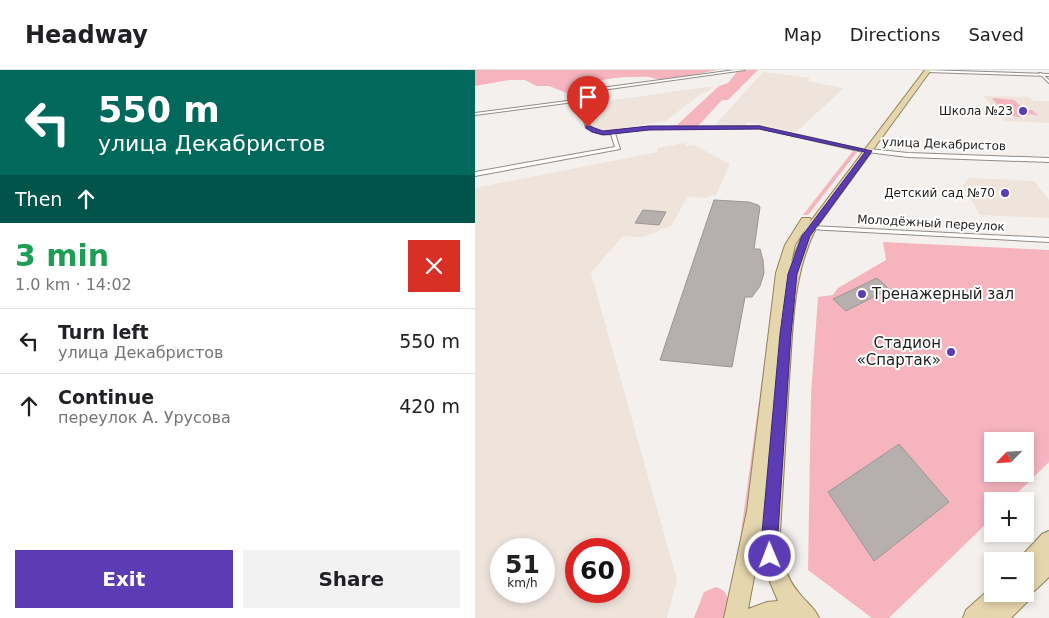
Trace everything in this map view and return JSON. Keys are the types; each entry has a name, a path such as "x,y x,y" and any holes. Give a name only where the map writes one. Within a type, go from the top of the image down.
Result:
{"main road":[{"path":"807,618 795,606 777,577 770,556 770,533 786,334 793,274 801,247 811,228 924,70 928,70"},
{"path":"735,618 755,511 785,258 790,245 806,220 866,150 928,70"},
{"path":"1034,557 1049,541"},
{"path":"1034,578 1049,562"},
{"path":"974,618 990,602"},
{"path":"996,618 1011,602"},
{"path":"754,618 775,611 791,612 807,618"}],"street":[{"path":"475,114 575,101 595,96 601,89 743,70"},
{"path":"928,70 1049,74"},
{"path":"1040,74 1049,82"},
{"path":"475,174 618,148 613,133 599,133 590,128 582,106 575,101"},
{"name":"улица Декабристов","path":"613,133 643,128 672,127 759,128 888,154 1049,160"},
{"name":"Молодёжный переулок","path":"811,228 1049,240"}],"shaded area":[{"path":"475,70 717,70 671,79 649,77 613,78 580,87 594,92 589,97 579,98 549,86 536,86 525,80 509,80 475,86"},
{"path":"758,70 728,100 722,100 698,126 669,126 677,125 719,86 728,83 737,72"},
{"path":"763,72 810,78 807,81 844,88 796,132 748,122 743,126 714,126"},
{"path":"714,86 666,121 605,131 592,127 586,110 593,109 600,102"},
{"name":"Школа №23","path":"983,96 1029,97 1034,101 1049,101 1049,123 1005,121"},
{"path":"992,99 1014,100 1028,113 1027,110 1032,110 1039,116 1030,114 1020,117 1009,114"},
{"path":"684,143 687,146 694,145 730,164 716,195 704,198 688,196 671,226 644,237 623,236 591,273 677,580 667,618 475,618 475,188 657,152 657,148"},
{"path":"853,151 857,152 808,215 803,215"},
{"name":"Детский сад №70","path":"968,178 1034,181 1049,200 1049,218 980,215 963,186"},
{"path":"883,242 1049,250 1049,462 1034,477 1034,432 984,432 984,482 1028,482 1018,492 984,492 984,526 889,618 872,618 808,570 811,395 818,297 833,295 838,288 886,260"},
{"path":"781,258 745,548 741,551 739,547 778,262"},
{"path":"716,587 725,592 727,596 724,618 694,618 704,592"}],"building":[{"path":"714,200 749,202 760,207 754,249 760,249 763,260 764,273 760,286 752,297 745,297 732,367 660,360"},
{"path":"643,210 666,212 659,225 635,223"},
{"name":"Тренажерный зал","path":"877,278 889,289 846,311 833,299"},
{"path":"899,444 949,502 874,561 828,492"}],"place":[{"name":"Школа №23","path":"1023,111"},
{"name":"Детский сад №70","path":"1005,193"},
{"name":"Тренажерный зал","path":"862,294"},
{"name":"Стадион «Спартак»","path":"951,352"}],"route":[{"path":"588,127 599,133 669,127 759,128 869,151 806,236 793,274 786,334 770,533 770,556"}]}
